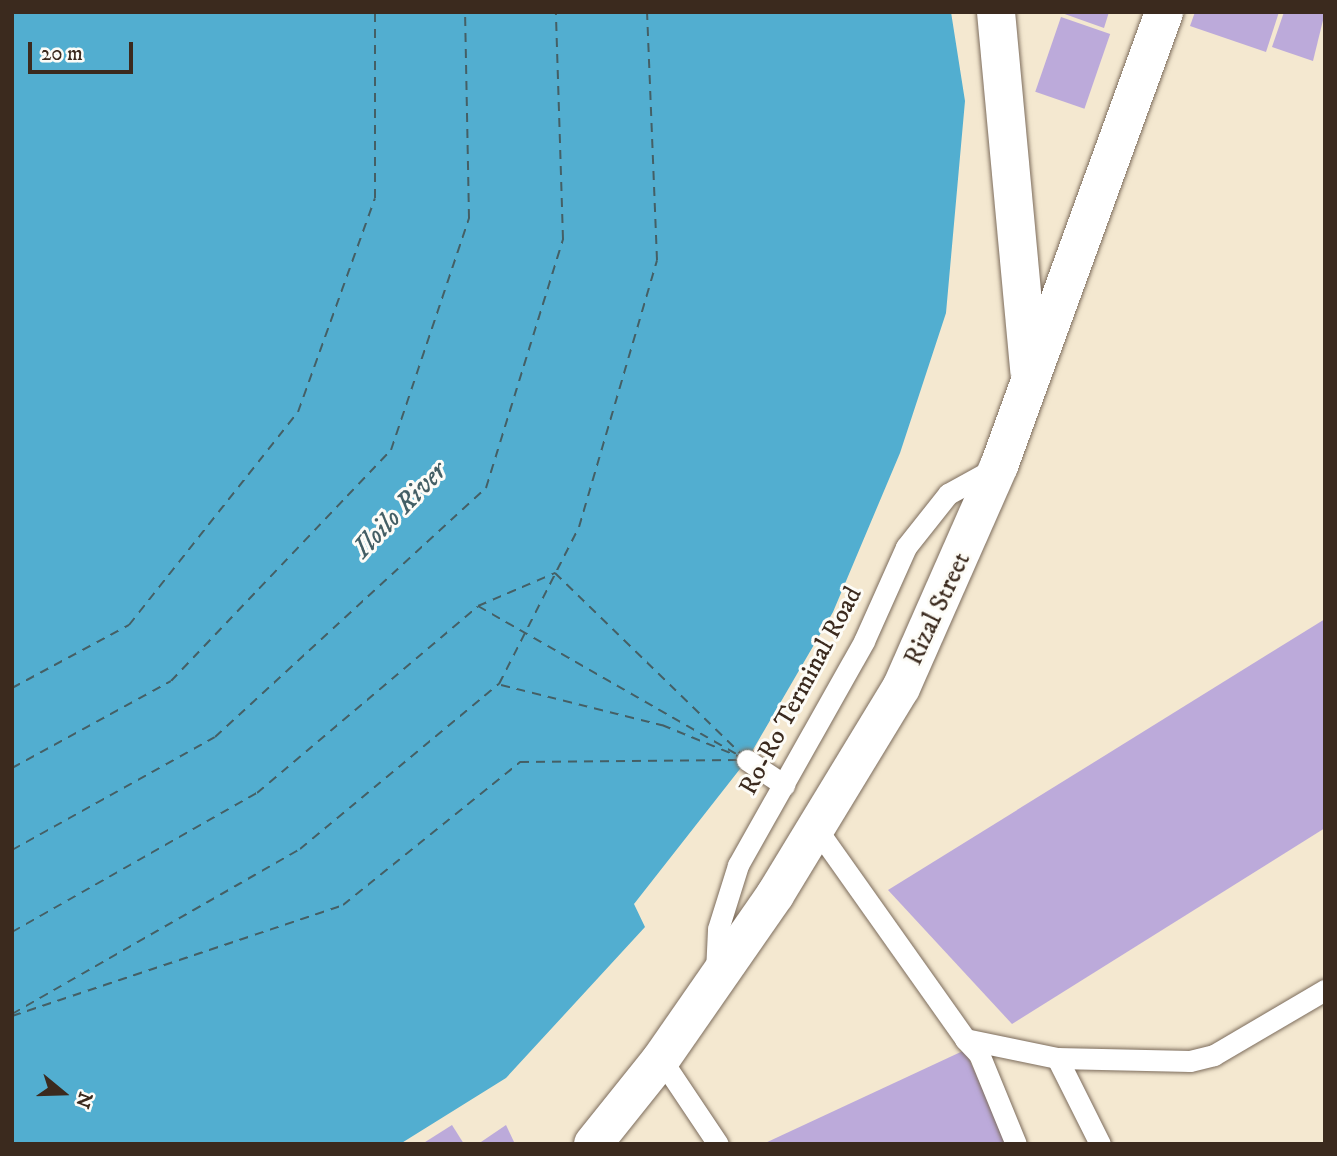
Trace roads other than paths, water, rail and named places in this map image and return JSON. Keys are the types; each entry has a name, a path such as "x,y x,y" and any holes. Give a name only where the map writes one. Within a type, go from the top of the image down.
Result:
{"main road":[{"path":"996,12 1030,383"},
{"name":"Rizal Street","path":"593,1144 661,1059 818,831 901,688 999,466 1164,12"}],"lane":[{"name":"Ro-Ro Terminal Road","path":"716,981 724,898 925,516 948,494 999,466"},
{"path":"747,760 784,785"},
{"path":"818,831 965,1039 979,1054 1016,1144"},
{"path":"965,1039 1057,1058 1190,1061 1214,1055 1325,990"},
{"path":"1057,1058 1100,1144"},
{"path":"661,1059 718,1144"}],"water":[{"name":"Iloilo River","path":"12,12 951,12 965,101 946,313 900,453 833,612 747,760 634,904 645,927 506,1078 400,1144 12,1144"}]}
